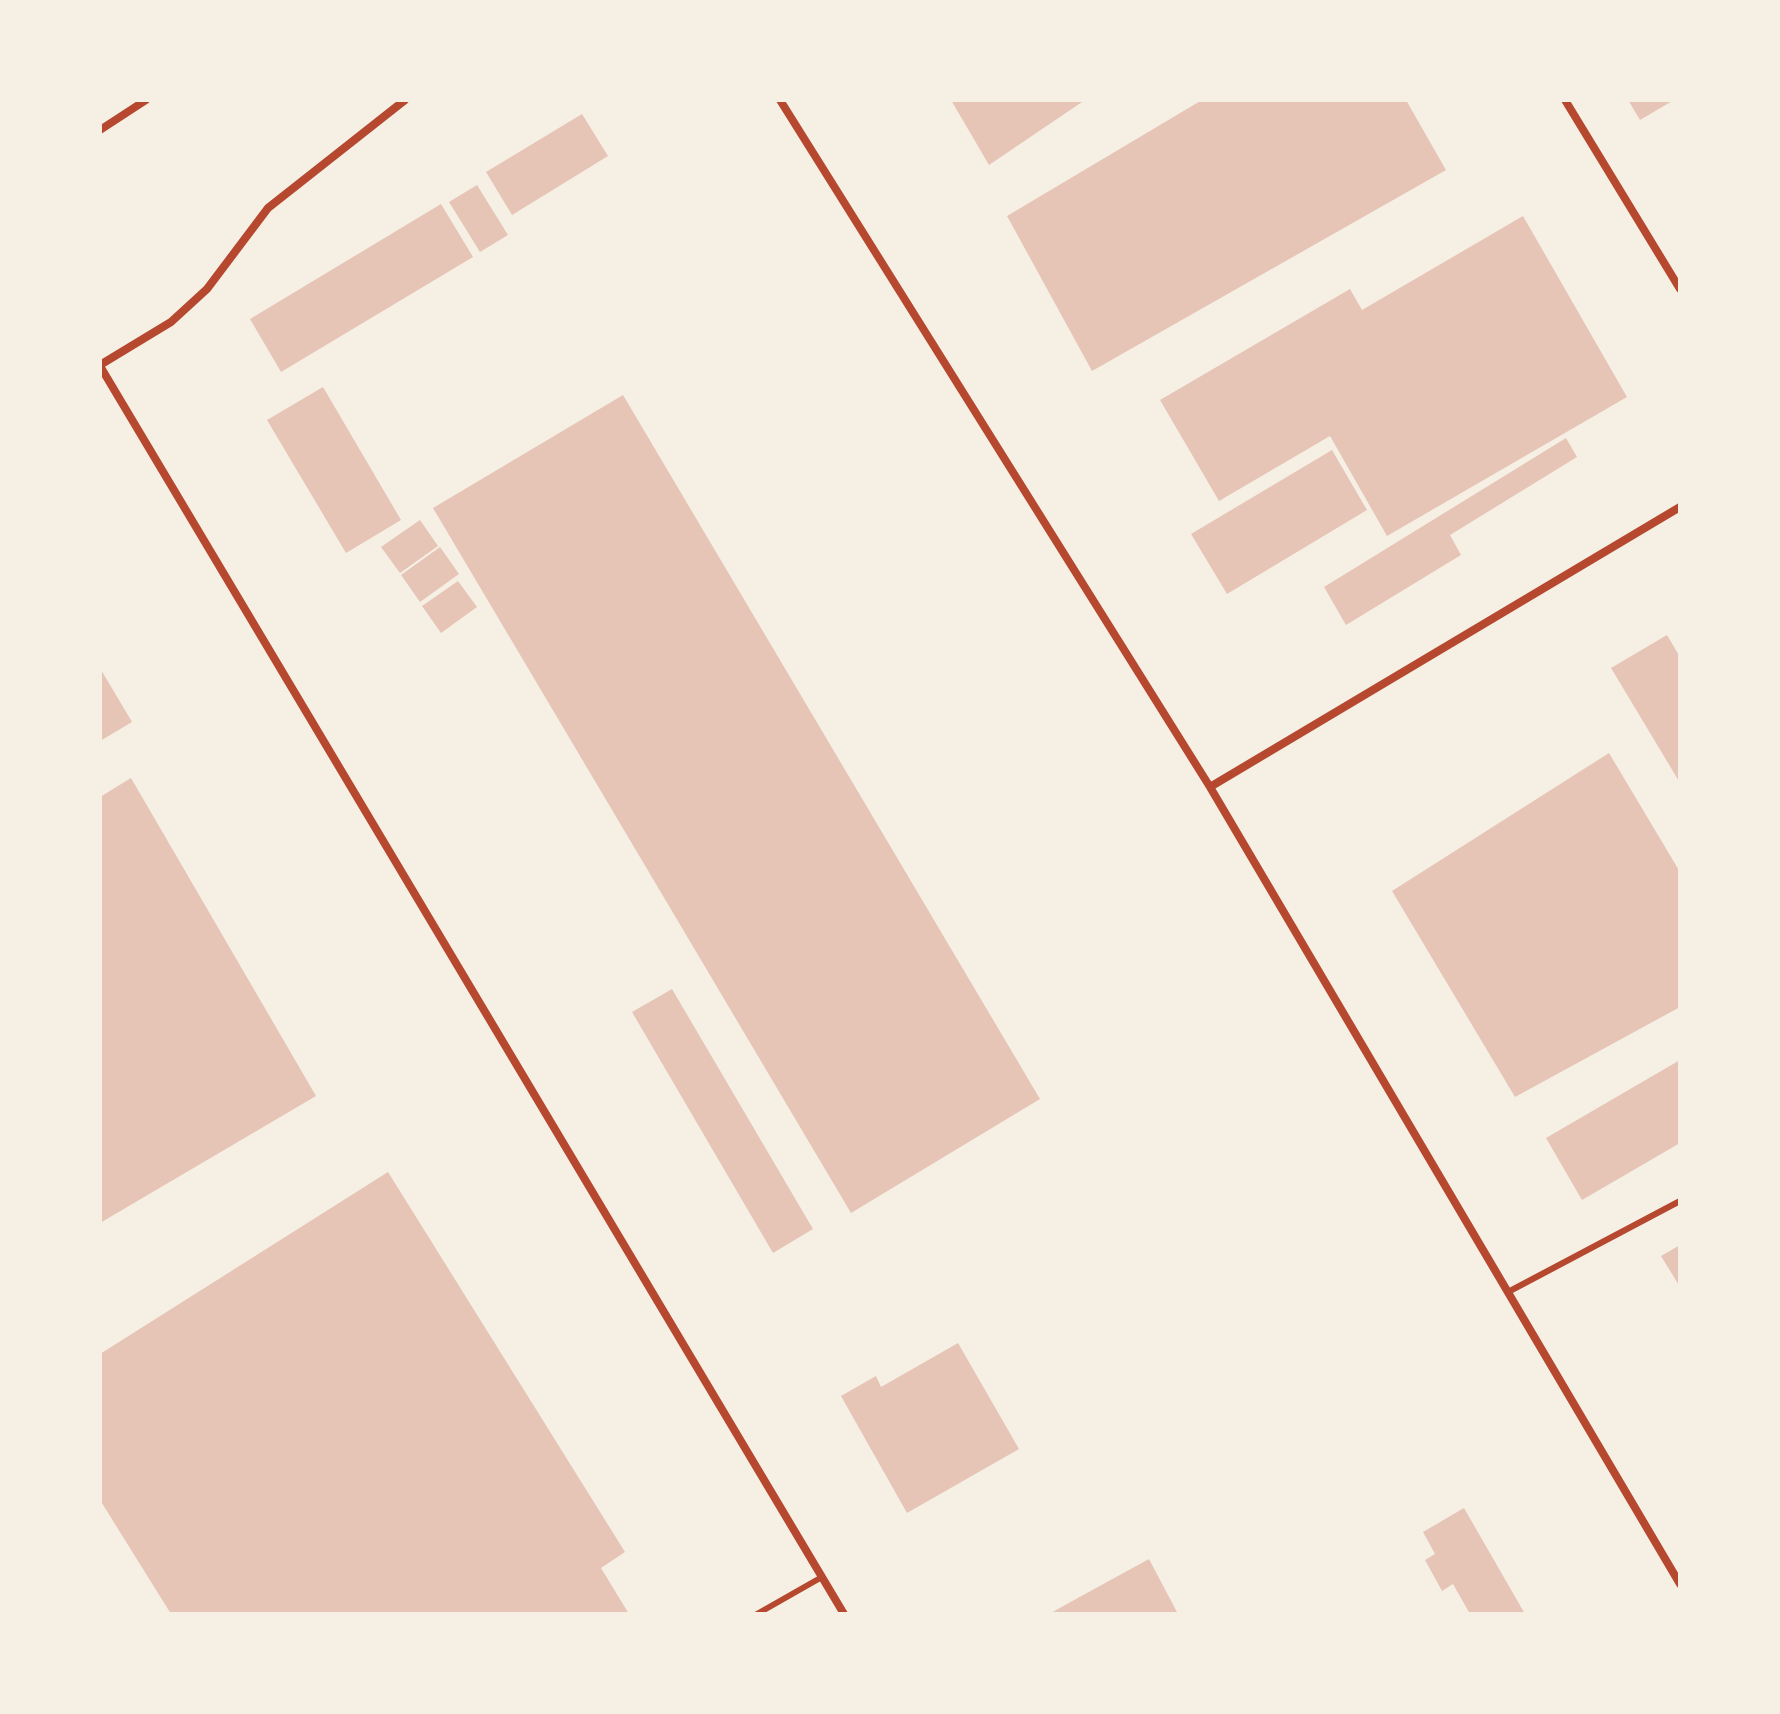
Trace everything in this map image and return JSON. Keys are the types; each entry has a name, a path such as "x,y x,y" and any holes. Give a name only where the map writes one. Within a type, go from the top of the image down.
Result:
{"street":[{"path":"100,130 146,100"},
{"path":"405,100 268,208 207,289 171,322 100,365 844,1614"},
{"path":"780,100 1210,787 1680,1584"},
{"path":"1565,100 1680,289"},
{"path":"1210,787 1680,507"}],"lane":[{"path":"1508,1292 1680,1201"},
{"path":"757,1614 822,1577"}],"building":[{"path":"951,100 1085,100 989,165"},
{"path":"1202,100 1406,100 1446,170 1092,371 1007,216"},
{"path":"1628,100 1674,100 1640,120"},
{"path":"582,114 608,156 512,215 486,172"},
{"path":"477,185 508,235 480,252 449,202"},
{"path":"441,204 473,257 281,372 250,319"},
{"path":"1523,216 1627,397 1387,536 1330,436 1219,501 1160,400 1350,289 1362,310"},
{"path":"323,387 401,520 346,553 267,420"},
{"path":"623,395 1040,1099 851,1213 433,508"},
{"path":"1566,438 1577,457 1450,535 1461,555 1346,625 1324,587"},
{"path":"1332,450 1367,510 1227,594 1191,534"},
{"path":"420,520 438,546 400,573 381,547"},
{"path":"440,547 459,574 420,602 401,575"},
{"path":"458,581 477,607 441,633 422,606"},
{"path":"1667,635 1680,657 1680,783 1611,668"},
{"path":"100,668 132,722 100,741"},
{"path":"1609,753 1680,872 1680,1007 1515,1097 1392,891"},
{"path":"131,778 316,1096 100,1223 100,797"},
{"path":"672,989 813,1229 773,1253 632,1012"},
{"path":"1680,1060 1680,1143 1582,1200 1546,1138"},
{"path":"388,1172 625,1552 601,1568 629,1614 171,1614 100,1500 100,1354"},
{"path":"1680,1245 1680,1287 1661,1256"},
{"path":"958,1343 1019,1449 907,1513 841,1396 876,1376 881,1387"},
{"path":"1464,1508 1525,1614 1470,1614 1453,1584 1442,1591 1425,1560 1435,1554 1423,1532"},
{"path":"1149,1559 1178,1614 1049,1614 1076,1599"}]}
